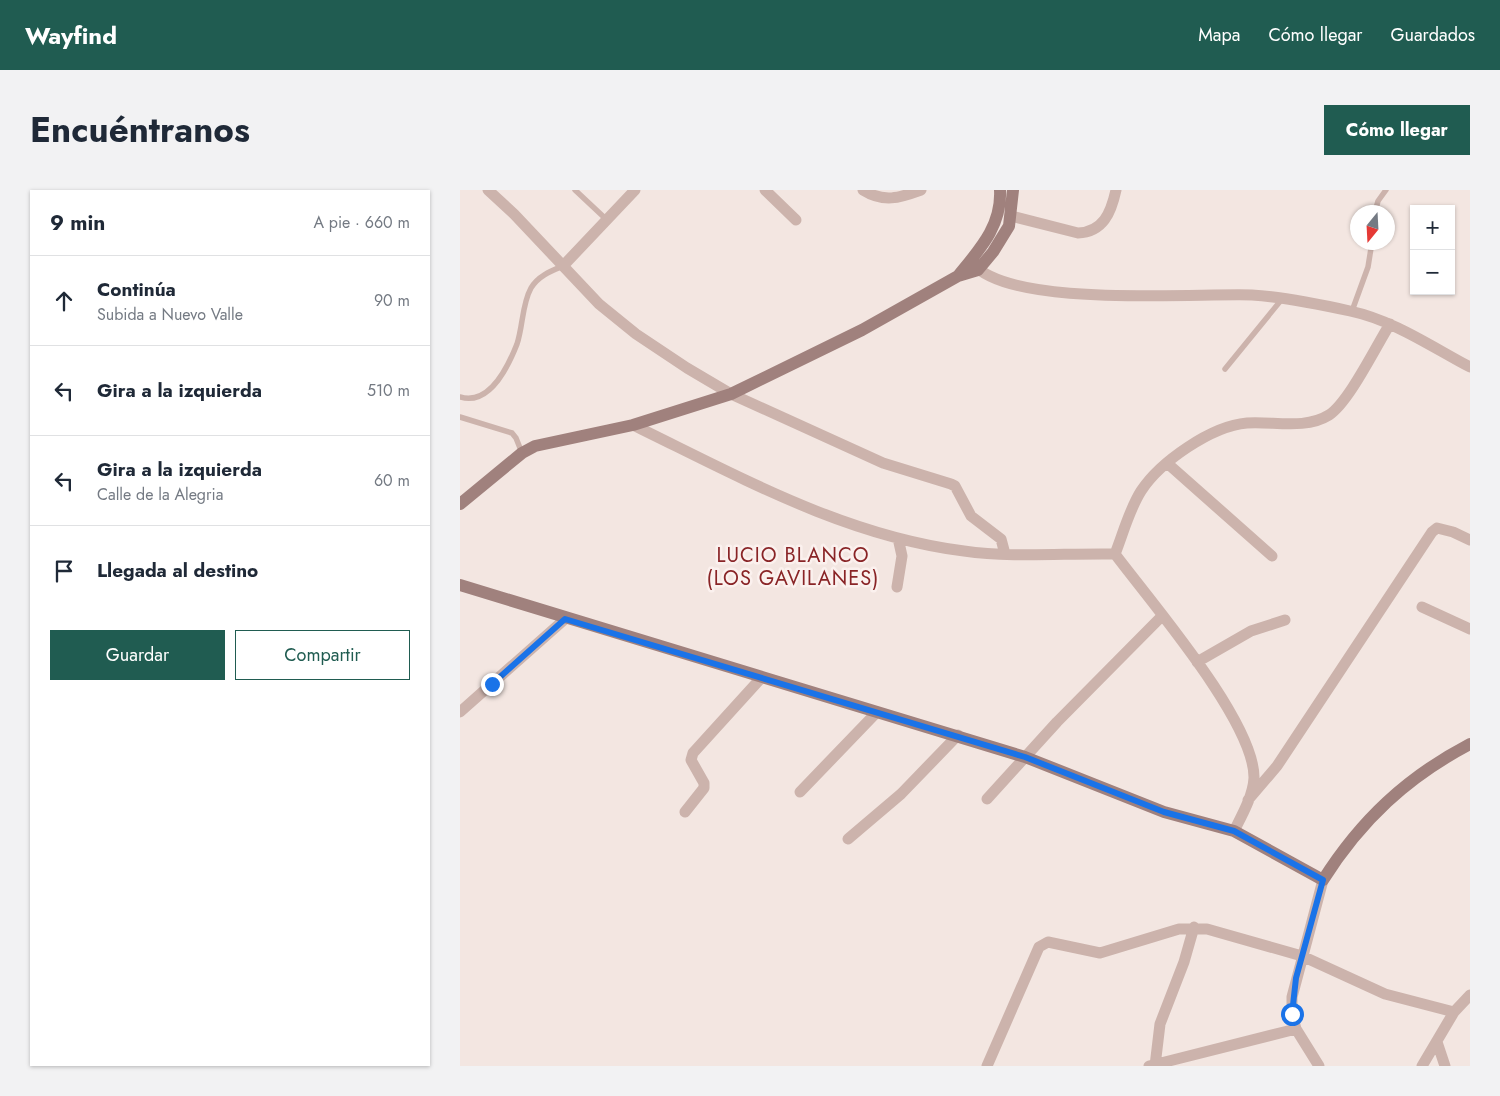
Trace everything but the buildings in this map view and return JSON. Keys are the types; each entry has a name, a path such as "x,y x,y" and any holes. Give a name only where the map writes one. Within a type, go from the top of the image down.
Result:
{"street":[{"path":"488,190 514,214 599,304 636,334 687,368 731,394 883,463 951,484 971,516 1001,539 1005,554"},
{"path":"563,266 635,190"},
{"path":"765,190 796,220"},
{"path":"862,190 873,196 885,199 896,198 921,190"},
{"path":"974,265 993,229 998,214 1000,190"},
{"path":"460,504 522,453 548,442 634,425 731,394 862,330 958,276 974,265 1001,240 1009,226 1013,190"},
{"path":"1011,216 1078,233 1088,233 1103,224 1109,213 1116,190"},
{"path":"974,265 1011,283 1056,292 1254,295 1352,311 1390,324 1470,367"},
{"path":"1115,554 1140,493 1150,479 1167,463 1213,433 1228,427 1246,423 1316,422 1330,414 1342,402 1390,324"},
{"path":"634,425 806,508 854,526 898,538 965,551 1005,554 1115,554"},
{"path":"1167,463 1272,556"},
{"path":"1248,800 1277,766 1432,532 1437,528 1446,529 1470,540"},
{"path":"897,587 902,556 898,538"},
{"path":"1115,554 1197,662 1246,742 1252,759 1254,779 1248,800 1234,831"},
{"path":"460,585 565,619 958,735 1025,757 1164,812 1234,831 1323,880"},
{"path":"1422,607 1470,629"},
{"path":"987,799 1110,666 1162,616"},
{"path":"460,712 565,619"},
{"path":"1197,662 1251,631 1285,620"},
{"path":"685,812 704,788 704,784 691,760 693,754 762,677"},
{"path":"800,792 877,712"},
{"path":"848,839 901,794 958,735"},
{"path":"1319,1066 1296,1029 1292,1014 1292,997 1323,880 1343,848 1363,824 1390,798 1444,759 1470,744"},
{"path":"1194,927 1184,962 1160,1024 1154,1065 1296,1029"},
{"path":"987,1066 1039,947 1048,942 1100,953 1178,929 1194,927 1207,929 1302,956 1385,994 1454,1012"},
{"path":"1422,1066 1454,1012 1469,1001"},
{"path":"1437,1042 1445,1066"}],"lane":[{"path":"575,190 607,220"},
{"path":"1377,205 1378,200 1386,190"},
{"path":"1352,311 1368,267 1371,250"},
{"path":"460,397 478,398 491,389 502,375 517,344 531,288 538,279 563,266"},
{"path":"1225,369 1282,299"},
{"path":"460,417 512,433 522,453"}],"district":[{"name":"LUCIO BLANCO (LOS GAVILANES)","path":"793,566"}],"route":[{"path":"492,684 565,619 958,735 1025,757 1164,812 1234,831 1323,880 1296,978 1292,997 1292,1014"}]}
